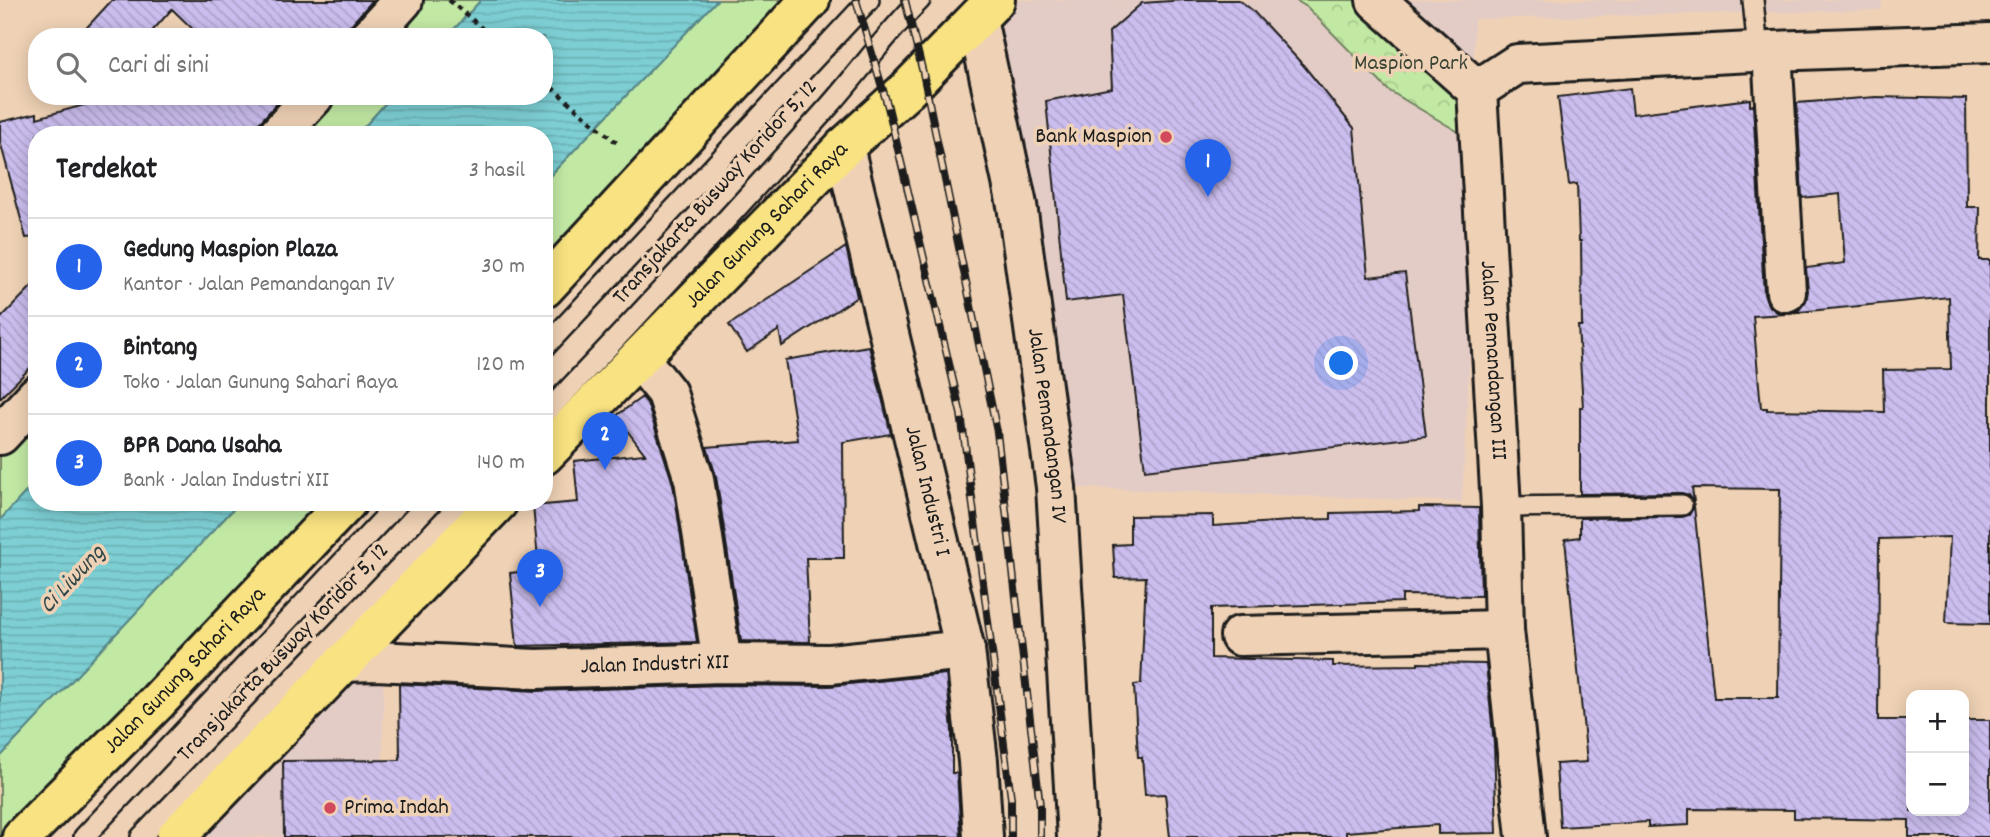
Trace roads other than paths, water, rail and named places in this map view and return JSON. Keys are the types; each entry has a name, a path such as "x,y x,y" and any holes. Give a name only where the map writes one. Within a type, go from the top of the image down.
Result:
{"main road":[{"path":"553,278 810,0"},
{"name":"Jalan Gunung Sahari Raya","path":"553,446 844,147 907,90 986,9"},
{"name":"Jalan Gunung Sahari Raya","path":"22,837 158,701 338,511"},
{"path":"176,837 489,511"}],"street":[{"path":"378,28 403,0"},
{"path":"1376,0 1477,90 1517,64 1990,43"},
{"name":"Jalan Pemandangan IV","path":"986,9 1017,205 1056,487 1077,837"},
{"path":"1765,51 1786,292"},
{"name":"Jalan Pemandangan III","path":"1477,90 1502,507 1504,630 1526,837"},
{"path":"286,126 306,105"},
{"name":"Jalan Industri I","path":"844,147 965,650 978,761 983,837"},
{"path":"639,358 667,393 694,479 722,663"},
{"path":"0,435 28,405"},
{"path":"1240,636 1504,630"},
{"name":"Jalan Industri XII","path":"343,662 536,668 722,663 830,664 965,650"}],"lane":[{"name":"Transjakarta Busway Koridor 5, 12","path":"553,338 869,0"},
{"name":"Transjakarta Busway Koridor 5, 12","path":"553,405 811,125 920,0"},
{"path":"1753,0 1765,51"},
{"path":"1502,507 1682,505"},
{"name":"Transjakarta Busway Koridor 5, 12","path":"84,837 391,511"},
{"name":"Transjakarta Busway Koridor 5, 12","path":"141,837 453,511"}],"water":[{"path":"481,0 717,0 553,173 553,126 365,126 384,105 553,105 553,28 455,28"},
{"name":"Ci Liwung","path":"28,490 28,511 232,511 0,757 0,520"}],"railway":[{"path":"856,0 888,107 961,414 1011,798 1011,837"},
{"path":"905,0 923,73 997,432 1040,806 1040,837"}],"place":[{"name":"Bank Maspion","path":"1166,137"},
{"name":"Gedung Maspion Plaza","path":"1208,197"},
{"name":"Bintang","path":"605,470"},
{"name":"BPR Dana Usaha","path":"540,607"},
{"name":"Prima Indah","path":"330,808"}],"park label":[{"name":"Maspion Park","path":"1411,64"}]}
